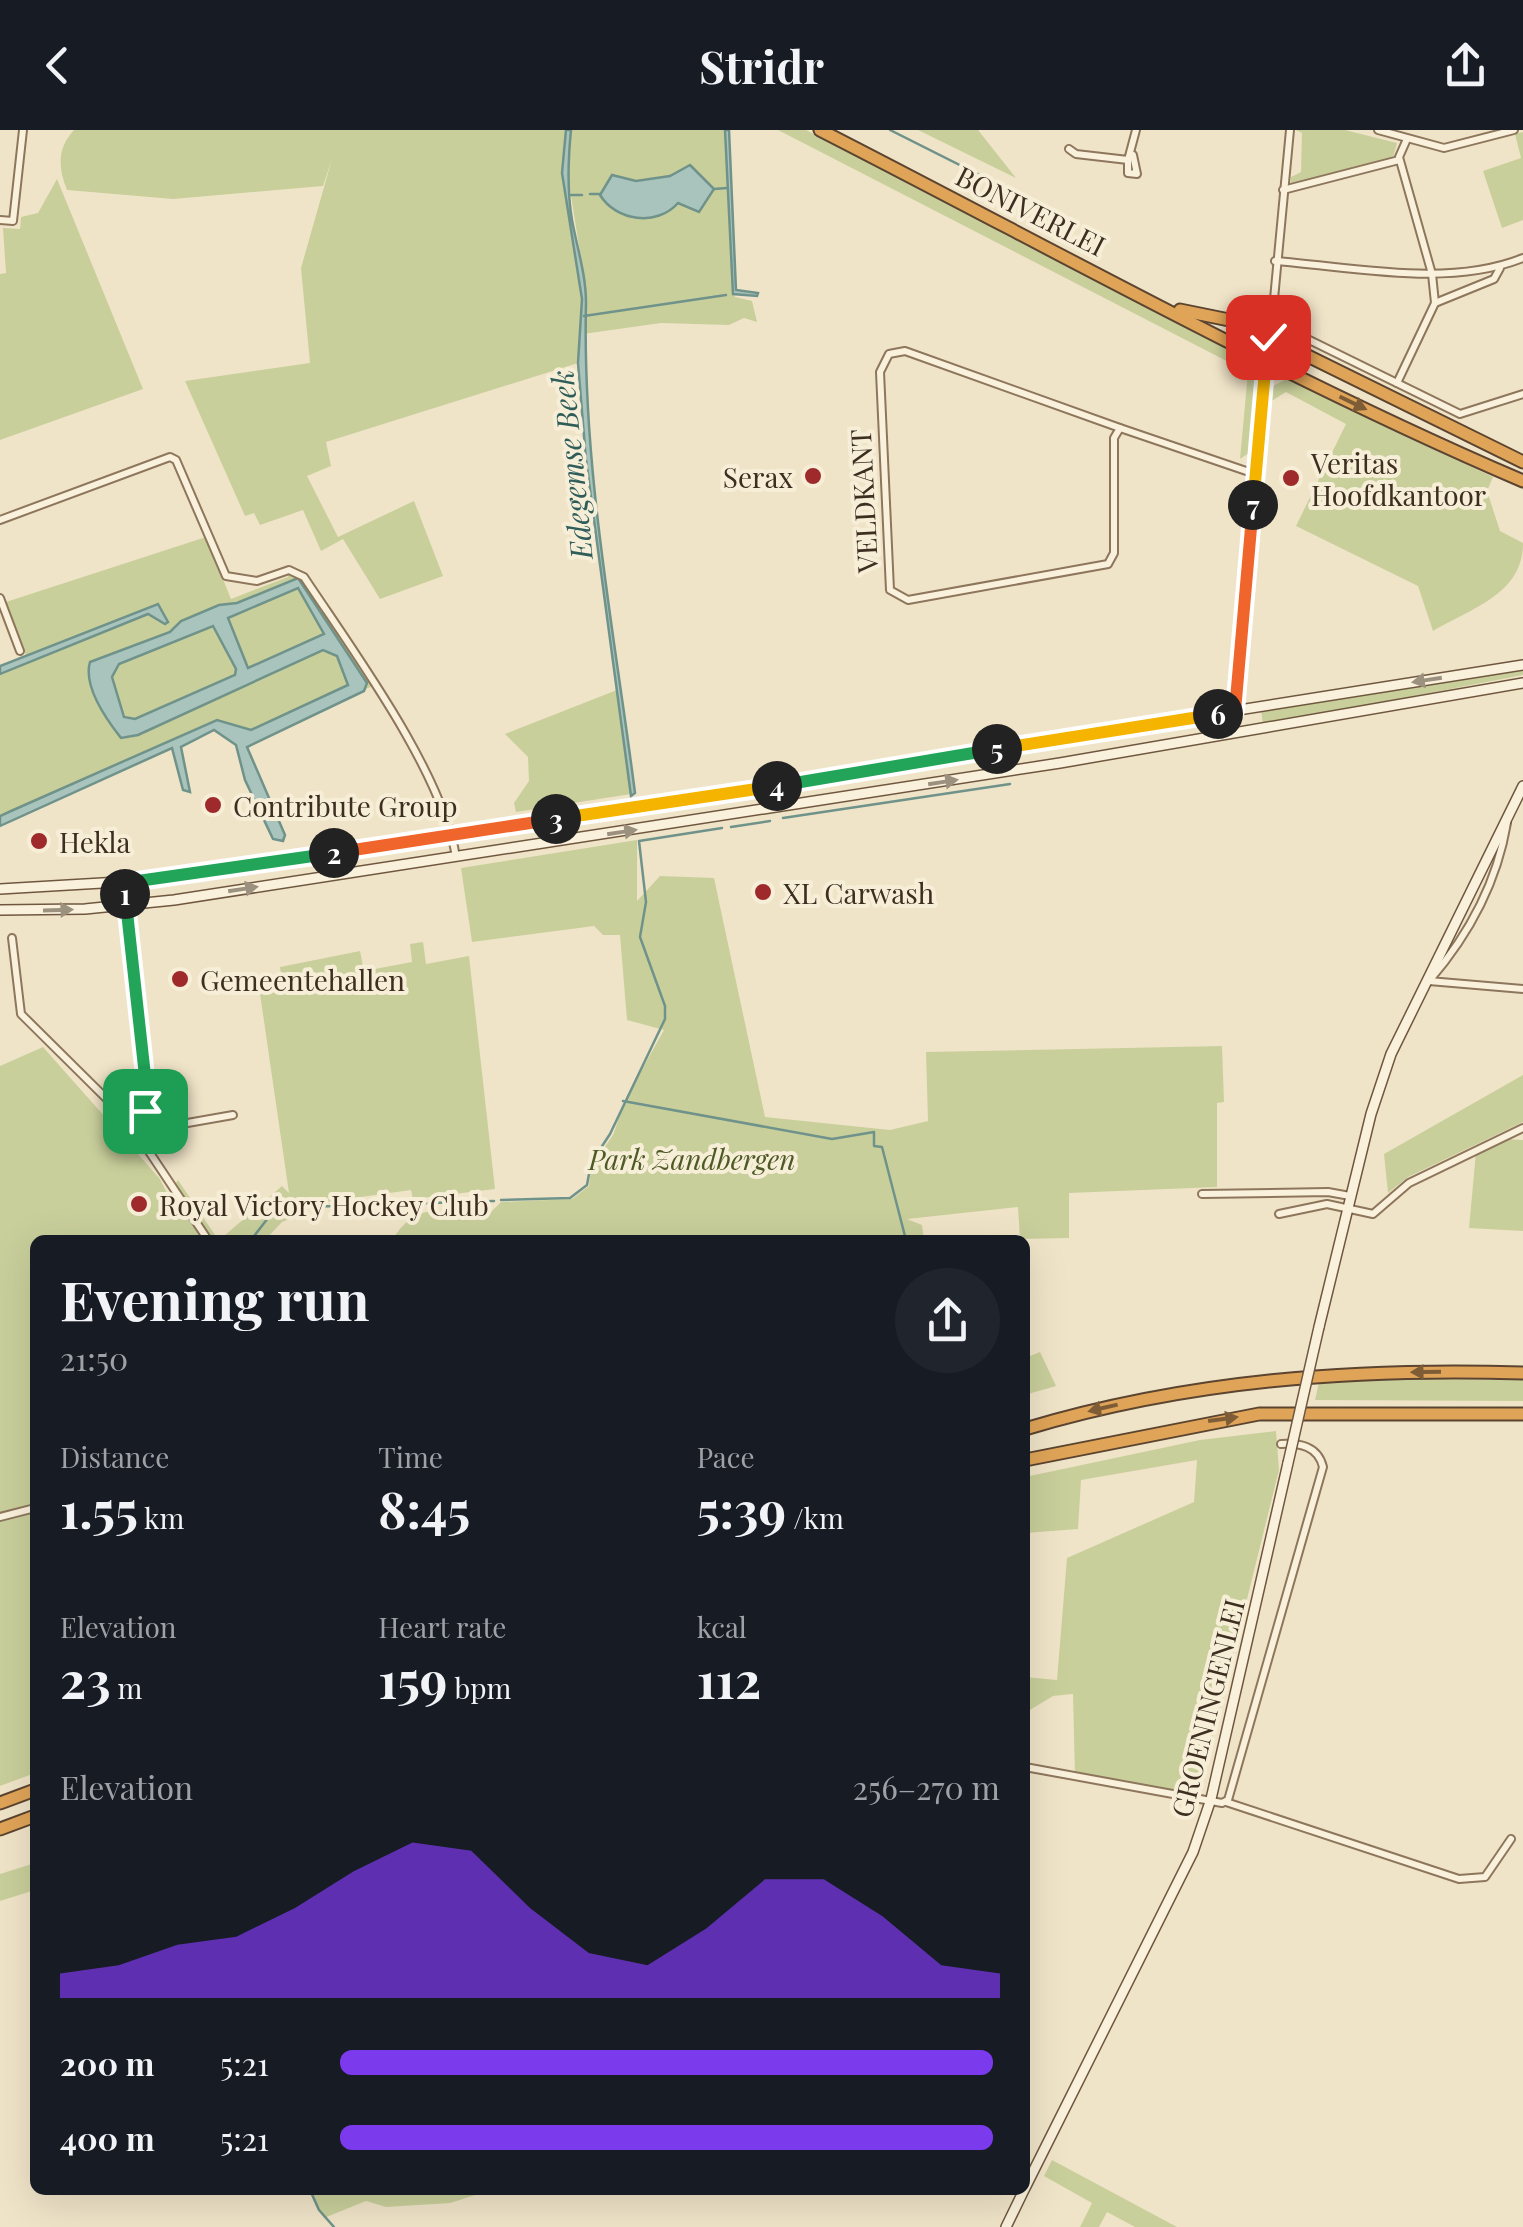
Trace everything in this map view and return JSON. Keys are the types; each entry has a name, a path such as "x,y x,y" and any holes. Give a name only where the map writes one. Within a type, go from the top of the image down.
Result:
{"highway":[{"name":"BONIVERLEI","path":"820,130 1266,360 1434,443 1523,481"},
{"name":"BONIVERLEI","path":"1166,307 1238,322 1523,462"},
{"path":"1030,1428 1211,1386 1389,1372 1523,1373"},
{"path":"1030,1459 1259,1414 1523,1414"},
{"path":"0,1803 30,1792"},
{"path":"0,1829 30,1818"}],"main road":[{"path":"0,889 123,879 452,835 1523,665"},
{"path":"0,910 126,910 1029,772 1523,686"},
{"path":"1235,711 1240,738"},
{"name":"GROENINGENLEI","path":"1030,2179 1193,1852 1211,1799 1348,1202 1391,1054 1523,786"},
{"name":"GROENINGENLEI","path":"1006,2227 1022,2195"}],"street":[{"path":"0,220 13,221 22,130"},
{"path":"1069,148 1109,160 1129,161 1136,130"},
{"path":"1235,711 1290,130"},
{"path":"1378,130 1450,148 1514,130"},
{"path":"1397,383 1435,303 1432,274 1400,160 1407,139"},
{"path":"1284,190 1400,160"},
{"path":"1276,261 1432,274 1500,268 1523,258"},
{"path":"1435,303 1494,279 1500,268"},
{"path":"1286,329 1466,415 1523,394"},
{"name":"VELDKANT","path":"1120,428 1114,438 1114,552 1108,564 908,600 890,590 880,372 889,354 905,351 1256,474"},
{"path":"0,520 170,457 176,460 226,576 256,580 289,570 304,577 422,767 452,835 456,857"},
{"path":"0,598 20,651"},
{"path":"123,879 149,1112 159,1128"},
{"path":"12,938 16,1000 25,1020 129,1121 132,1136 142,1141 205,1235"},
{"path":"1428,981 1523,988"},
{"path":"129,1121 135,1113 149,1112"},
{"path":"159,1128 232,1115"},
{"path":"142,1141 154,1137 159,1128"},
{"path":"1202,1194 1328,1192 1373,1214 1409,1183 1523,1128"},
{"path":"1280,1214 1348,1202"},
{"path":"1225,1802 1323,1468 1315,1452 1305,1446 1281,1444"},
{"path":"0,1517 30,1509"},
{"path":"1030,1768 1225,1802 1459,1879 1485,1876 1512,1838"}],"green space":[{"path":"74,130 566,130 562,173 582,299 578,363 326,442 331,466 307,476 338,537 414,501 443,576 380,599 343,539 321,551 303,510 260,525 254,513 245,516 185,381 310,363 301,268 332,159 323,186 173,199 67,190 61,158 64,144"},
{"path":"571,130 725,130 732,284 735,297 752,301 757,322 744,318 729,325 661,323 583,334 582,264 567,171"},
{"path":"778,130 806,130 1254,361 1258,376 1252,451 1240,459 1248,372"},
{"path":"918,130 978,130 1016,178"},
{"path":"1296,130 1345,130 1397,143 1393,157 1291,184 1291,177 1301,172 1302,133"},
{"path":"1523,132 1523,220 1502,228 1483,171 1521,158 1515,134"},
{"path":"57,179 143,389 0,440 0,274 6,273 3,228 20,229 21,217 38,213"},
{"path":"1287,379 1493,477 1487,491 1500,531 1523,543 1521,560 1505,587 1493,598 1433,631 1418,586 1296,526 1346,424 1286,392 1270,402 1271,387"},
{"path":"206,537 231,599 288,577 289,570 300,573 373,686 238,740 226,722 0,826 0,674 28,661 6,602"},
{"path":"1523,670 1523,675 1263,725 1261,710"},
{"path":"617,690 631,794 516,812 514,803 529,781 528,757 505,734"},
{"name":"Park Zandbergen","path":"637,840 637,901 660,876 714,878 765,1117 890,1130 928,1121 926,1052 1222,1046 1224,1102 1217,1103 1217,1187 1069,1193 1069,1238 1030,1239 1030,1235 1020,1235 1018,1207 907,1219 922,1225 923,1235 396,1235 422,1213 443,1212 483,1220 501,1202 572,1199 589,1186 591,1167 613,1135 626,1098 664,1030 627,1020 620,935 603,935 594,926 472,942 461,868"},
{"path":"423,942 426,964 469,956 495,1189 413,1199 411,1190 297,1206 301,1214 282,1222 270,1235 225,1235 282,1186 289,1193 258,980 281,975 280,967 360,951 364,971 412,962 410,944"},
{"path":"43,1047 160,1179 168,1195 178,1180 215,1235 30,1235 30,1775 0,1786 0,1066"},
{"path":"1523,1075 1523,1122 1408,1177 1388,1193 1384,1154"},
{"path":"1506,1139 1523,1140 1523,1231 1469,1228 1476,1152"},
{"path":"1040,1352 1056,1386 1030,1393 1030,1356"},
{"path":"1523,1380 1523,1401 1315,1400 1319,1382"},
{"path":"1276,1431 1279,1470 1198,1797 1075,1776 1073,1694 1053,1696 1030,1710 1030,1677 1057,1680 1067,1558 1194,1502 1197,1460 1081,1480 1078,1529 1030,1533 1030,1476 1200,1440"},
{"path":"30,1865 30,1892 0,1901 0,1874"},
{"path":"1052,2160 1177,2227 1135,2227 1107,2212 1099,2227 1080,2227 1092,2203 1044,2176"},
{"path":"312,2195 475,2195 450,2203 386,2207 366,2201 324,2218"}],"water":[{"path":"566,130 571,130 570,209 586,292 594,487 635,793 631,796 586,460 578,363 582,299 562,173"},
{"path":"725,130 729,130 736,290 758,293 757,296 733,294"},
{"path":"690,165 714,189 699,212 678,203 659,216 637,218 616,211 600,195 612,175 636,181 670,176"},
{"path":"298,578 367,683 364,691 247,747 285,835 283,841 273,839 245,780 236,745 214,730 181,747 190,792 183,790 172,748 0,826 0,816 217,720 251,730 348,685 337,656 323,650 138,735 121,738 93,692 90,662 170,632 181,621 219,605 237,603","holes":["298,588 324,634 248,668 228,618","213,626 236,669 235,675 135,719 124,717 112,677 119,664"]},
{"path":"158,604 168,622 165,624 148,614 0,674 0,666"}],"waterway":[{"path":"890,130 1061,216"},
{"path":"714,189 727,188"},
{"path":"590,194 600,194"},
{"path":"571,195 582,195"},
{"path":"584,316 726,295"},
{"path":"783,818 1010,784"},
{"path":"731,827 770,821"},
{"name":"Edegemse Beek","path":"501,1200 570,1198 587,1185 591,1163 610,1134 665,1019 665,1006 640,937 646,902 639,841 722,828"},
{"path":"623,1101 832,1139 874,1132 874,1146 882,1147 905,1235"},
{"name":"Edegemse Beek","path":"255,1235 268,1218 305,1207 494,1201"},
{"name":"Edegemse Beek","path":"312,2195 334,2227"}],"place":[{"name":"Serax","path":"813,476"},
{"name":"Veritas Hoofdkantoor","path":"1291,478"},
{"name":"Contribute Group","path":"213,805"},
{"name":"Hekla","path":"39,841"},
{"name":"XL Carwash","path":"763,892"},
{"name":"Gemeentehallen","path":"180,979"},
{"name":"Royal Victory Hockey Club","path":"139,1204"}],"route":[{"path":"145,1111 149,1112 124,883 775,786 1235,711 1268,337"}]}
